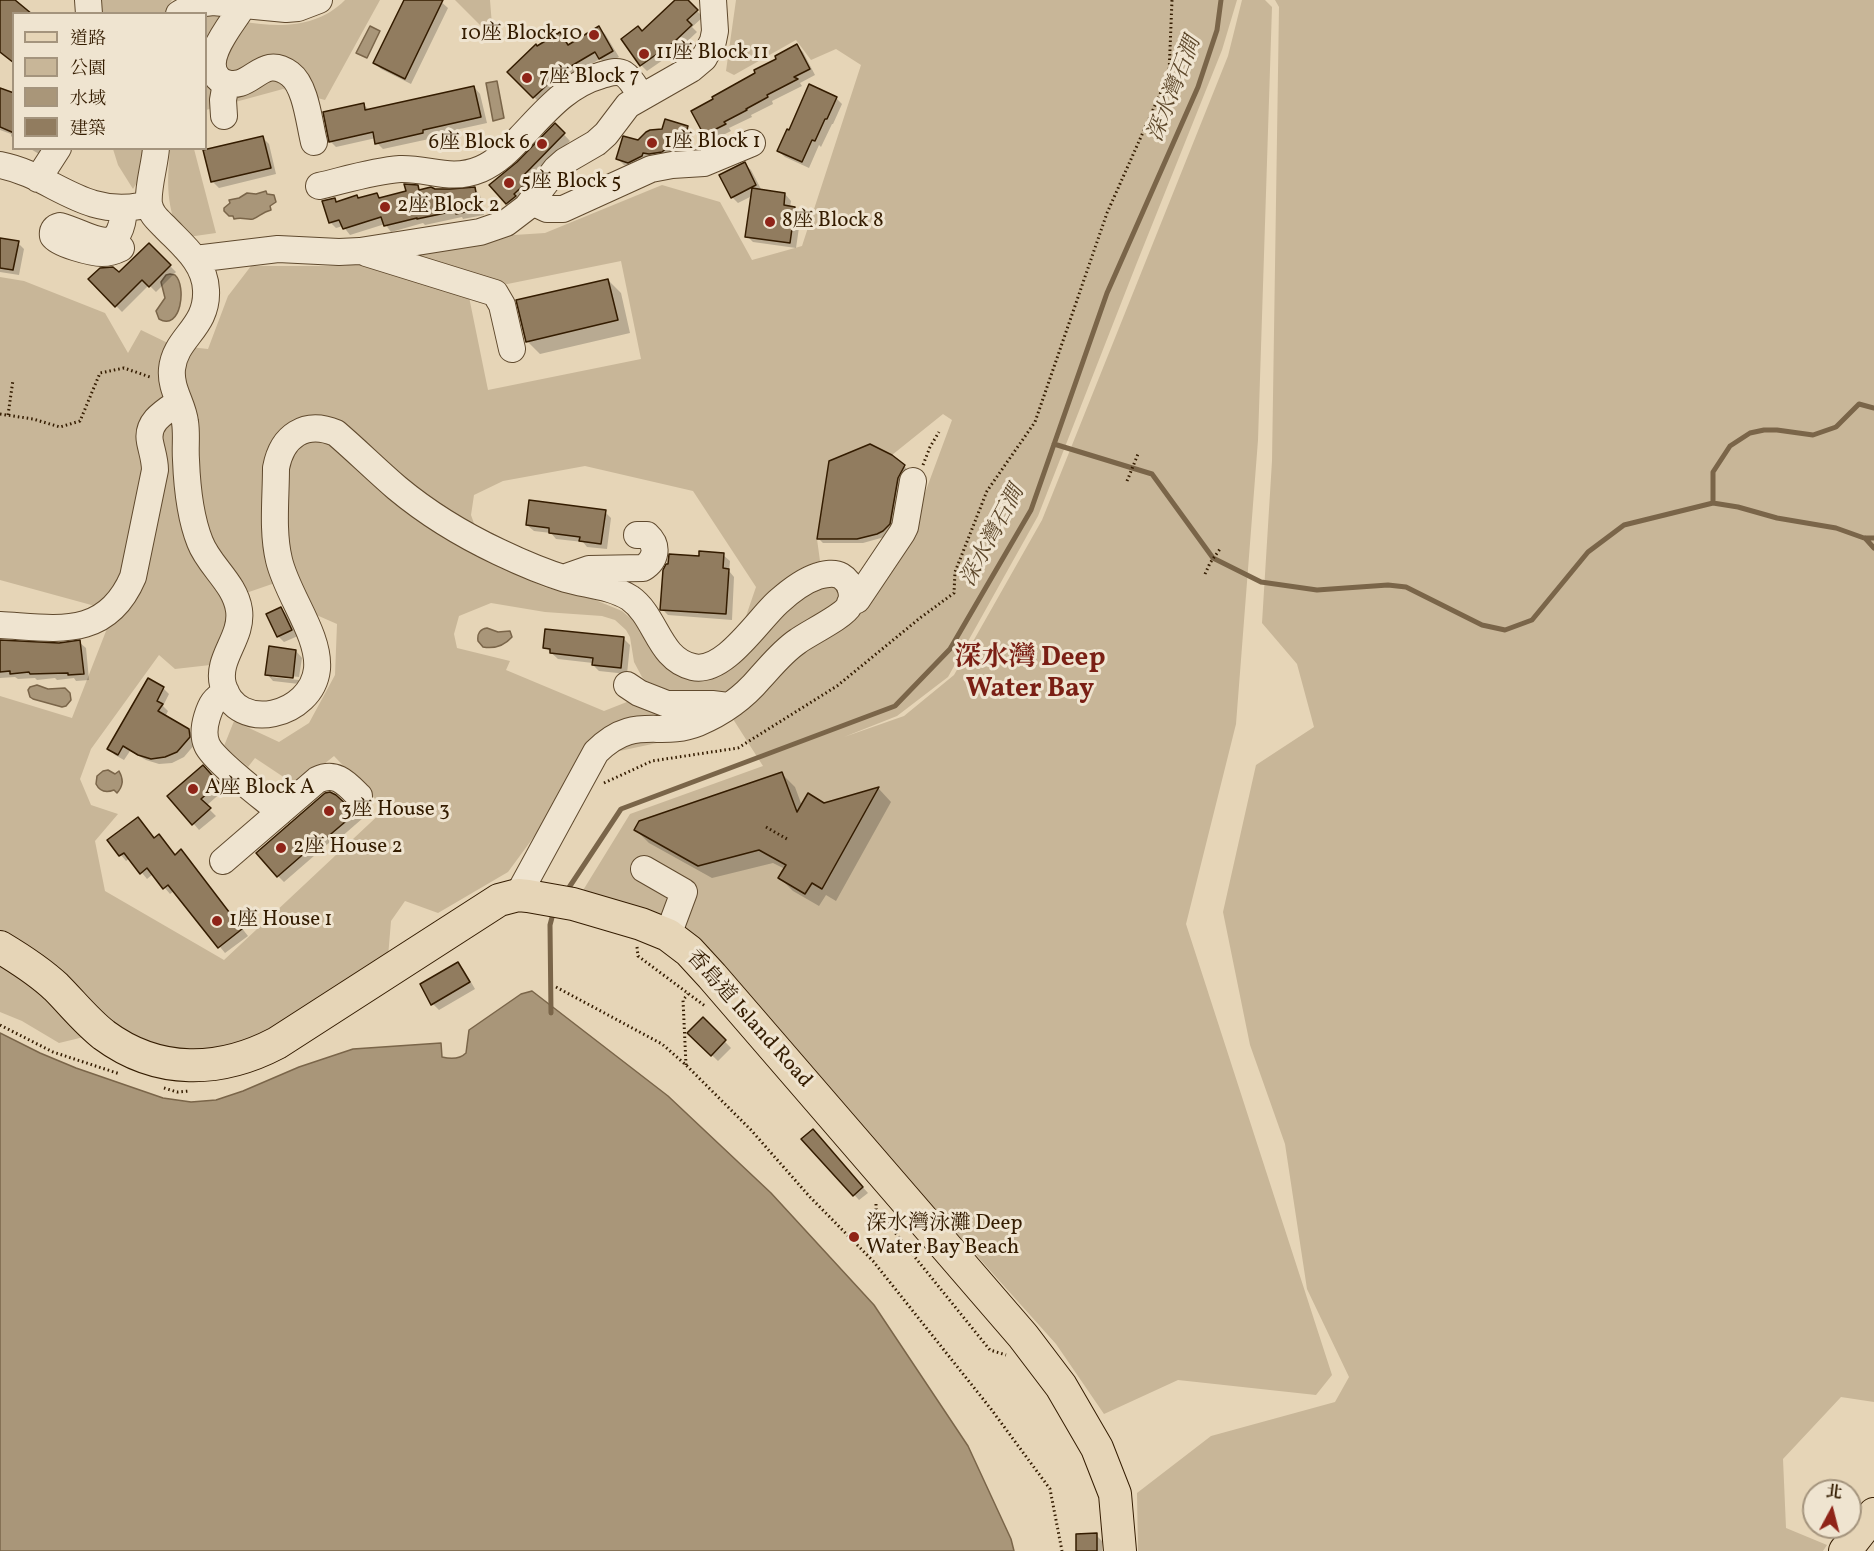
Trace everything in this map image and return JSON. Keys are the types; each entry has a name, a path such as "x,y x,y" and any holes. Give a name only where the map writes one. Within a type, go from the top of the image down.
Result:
{"main road":[{"name":"香島道 Island Road","path":"0,947 42,975 92,1025 115,1042 162,1062 209,1065 249,1056 277,1043 499,900 518,895 573,904 641,924 668,935 689,951 712,976 1016,1327 1061,1386 1097,1448 1115,1494 1120,1551"},
{"path":"1845,1551 1874,1514"}],"street":[{"path":"182,12 204,2 286,9 298,8 319,0"},
{"path":"195,259 278,249 360,251 494,228 506,223 518,216 532,202 556,169 606,134 628,105 691,69 704,58 713,41 715,31 713,0"},
{"path":"243,6 214,51 212,63 216,75 219,80 226,83 240,83 267,68 285,70 292,75 301,88 314,142"},
{"path":"319,186 389,170 404,169 455,175 480,169 508,151 563,95 583,82 612,72 629,78 641,96"},
{"path":"224,116 223,100 226,83"},
{"path":"532,202 547,209 563,209 651,169 704,163 752,143"},
{"path":"0,147 40,176 82,201 95,205 137,206 153,215 195,259 204,277 206,298 200,320 174,358 172,380 185,420 190,503 199,540 232,591 238,609 238,629 222,666 226,692 236,706 246,711 279,713 299,702 307,694 316,673 316,651 284,577 276,545 278,458 287,441 305,429 318,428 336,433 400,490 463,533 530,566 566,579 606,588 628,597 645,611 671,655 693,667 705,667 721,660 778,602 810,579 828,574 841,576 850,586 852,592 846,610 785,651 751,688 728,706 700,722 679,728 630,730 603,745 596,752 518,895"},
{"path":"40,176 57,150"},
{"path":"121,248 107,253 94,252 58,241 52,236 52,232 54,228 60,226 93,240 109,240 119,233 137,206 149,197 156,150"},
{"path":"0,165 40,176"},
{"path":"360,251 495,293 502,305 512,349"},
{"path":"0,625 75,627 100,618 120,600 133,577 154,478 155,462 150,442 150,430 156,419 176,397"},
{"path":"850,603 857,600 902,533 917,475"},
{"path":"566,579 588,569 643,568 653,560 655,548 651,538 647,535 637,535"},
{"path":"627,685 639,693 667,704 728,706"},
{"path":"226,692 215,699 211,705 204,734 208,747 217,758 280,812"},
{"path":"223,861 317,780 324,777 337,777 343,780 358,796"},
{"path":"645,869 684,892 668,935"}],"path":[{"path":"598,790 605,782 652,761 738,748 837,686 954,593 954,572 987,491 1035,422 1107,213 1170,74 1172,0"},
{"path":"0,414 33,419 60,427 80,421 100,373 124,368 146,375 176,397"},
{"path":"8,415 13,380"},
{"path":"917,475 939,432"},
{"path":"1126,481 1138,454"},
{"path":"1205,574 1220,549"},
{"path":"766,827 787,839"},
{"name":"香島道 Island Road","path":"635,938 638,956 710,1010"},
{"path":"556,987 662,1044 751,1130 810,1197 873,1261 991,1409 1050,1489 1062,1551"},
{"path":"686,1065 683,1000 688,993"},
{"path":"876,1201 876,1209 990,1350 1011,1357"}],"green space":[{"path":"97,0 172,0 165,12 98,12"},
{"path":"345,0 380,0 325,100 283,89 207,110 207,17 209,14 244,22 280,25 298,24 330,12"},
{"path":"455,0 490,0 493,38"},
{"path":"736,0 1237,0 1222,50 1038,516 948,677 897,716 844,737 904,716 954,675 1042,520 1228,56 1242,0 1265,0 1272,7 1258,440 1236,724 1186,924 1332,1375 1316,1395 1178,1380 1104,1414 1056,1344 682,927 582,892 630,814 763,766 733,719 690,736 610,753 558,804 508,872 438,913 405,901 391,921 388,957 252,1042 189,1057 117,1029 59,1043 22,1021 0,1012 0,696 72,718 108,626 95,606 0,580 0,277 24,281 105,313 128,353 141,330 172,345 208,349 228,296 251,266 343,266 514,235 545,233 662,185 720,202 752,260 802,246 861,65 836,49 811,60 796,40 734,75 726,71","holes":["621,261 641,359 488,390 468,292","943,414 952,420 912,528 879,580 820,561 817,539 829,461 870,444 892,455","585,466 693,491 756,587 744,622 714,650 697,658 641,627 622,611 593,599 544,587 486,557 471,515 474,495 503,481","275,583 289,603 337,624 335,675 309,723 279,742 234,721 224,746 248,767 255,758 297,786 334,756 385,809 224,960 105,891 95,841 118,814 91,805 80,779 91,749 159,655 175,669 219,664 246,593","491,603 545,612 602,616 615,620 626,630 630,637 634,662 642,677 653,688 637,698 604,711 506,670 510,661 457,648 454,634 459,616"]},
{"path":"1275,0 1874,0 1874,1402 1841,1397 1783,1459 1786,1528 1802,1535 1802,1539 1813,1539 1827,1545 1823,1551 1138,1551 1137,1493 1211,1436 1335,1402 1349,1377 1307,1289 1285,1144 1250,1045 1223,912 1256,765 1314,727 1297,664 1262,623 1272,461 1279,7"},
{"path":"113,150 145,150 142,174 133,189 118,165"},
{"path":"170,150 194,150 216,233 181,238 170,205 168,173"}],"water":[{"path":"370,26 380,31 367,58 356,53"},
{"path":"497,81 504,118 493,121 486,83"},
{"path":"266,191 267,194 274,195 276,202 270,206 271,210 255,218 234,219 224,211 230,203 229,200 247,193 256,194"},
{"path":"166,275 175,275 179,281 181,297 177,314 166,321 159,319 156,311 165,298 161,282"},
{"path":"487,628 498,632 510,631 512,637 499,646 483,647 478,641 478,636"},
{"path":"37,685 48,689 65,688 70,693 71,700 62,707 33,699 28,690"},
{"path":"108,770 115,774 119,771 121,774 121,788 117,793 114,790 106,792 101,790 96,784 97,776"},
{"path":"532,991 668,1096 771,1193 874,1305 968,1446 1011,1539 1014,1551 0,1551 0,1033 76,1068 163,1098 191,1102 216,1100 299,1067 353,1049 441,1043 442,1057 458,1057 466,1053 469,1030 521,994"}],"building":[{"path":"0,0 15,0 30,12 12,12 12,61 0,52"},
{"path":"404,0 443,0 405,79 373,63"},
{"path":"675,0 688,0 698,10 687,20 692,25 674,42 640,66 621,39 638,26 642,31"},
{"path":"599,26 613,51 599,59 595,52 561,72 533,98 507,72 536,44 537,46 560,32 568,45"},
{"path":"797,44 810,69 794,77 798,79 724,122 726,124 704,135 691,111 755,73 754,70 776,59 775,56"},
{"path":"809,84 837,97 802,162 777,151"},
{"path":"474,86 481,117 375,144 373,132 329,142 323,112 364,103 365,110"},
{"path":"0,88 12,92 12,132 0,127"},
{"name":"1座 Block 1","path":"665,119 688,126 681,149 669,146 662,152 643,153 642,156 628,163 616,159 623,136 638,140 650,130 662,129"},
{"path":"555,123 565,133 523,176 528,181 506,204 489,185 517,162"},
{"path":"263,136 271,168 211,182 203,150"},
{"path":"745,162 756,185 731,198 719,175"},
{"path":"404,184 418,185 419,190 431,187 450,189 475,187 479,209 456,214 455,211 384,226 381,217 343,229 339,220 329,223 322,201 335,198 336,202 357,195 358,198 377,193 379,198 406,191"},
{"name":"8座 Block 8","path":"752,188 785,193 784,205 795,207 790,243 745,237"},
{"path":"0,238 19,241 13,270 0,268"},
{"path":"149,243 171,265 149,287 142,280 115,307 88,279 100,268 113,267 119,272"},
{"path":"608,279 618,320 526,342 516,300"},
{"path":"870,444 892,455 905,465 898,478 890,524 877,534 857,539 817,539 829,461"},
{"path":"529,500 606,510 601,544 579,541 580,537 549,533 549,528 526,525"},
{"path":"699,551 724,553 723,568 729,569 726,614 660,610 663,570 668,564 669,554 699,556"},
{"path":"281,607 292,630 277,637 266,614"},
{"path":"545,629 624,637 621,668 592,665 593,658 550,653 550,649 543,648"},
{"path":"0,640 59,643 80,640 84,674 0,672"},
{"path":"269,646 296,650 293,678 265,675"},
{"path":"148,678 164,687 157,701 163,704 158,711 189,729 190,737 177,752 165,757 151,759 138,755 123,746 118,755 107,749"},
{"name":"A座 Block A","path":"203,765 219,783 201,799 211,808 192,825 167,796"},
{"path":"782,772 797,812 808,793 824,803 879,787 822,889 812,883 805,894 778,878 786,865 759,850 698,866 634,830 639,821"},
{"path":"330,792 358,811 325,839 323,837 277,877 256,853 325,793"},
{"path":"138,817 154,838 159,834 175,855 181,849 242,929 218,948 168,885 163,889 147,868 140,874 124,853 119,856 107,840"},
{"path":"458,962 470,982 431,1005 420,984"},
{"path":"703,1017 726,1040 711,1056 687,1033"},
{"path":"813,1129 863,1187 853,1196 801,1139"},
{"path":"1097,1533 1097,1551 1076,1551 1076,1534"}],"waterway":[{"name":"深水灣石澗","path":"568,889 621,809 895,706 950,649 1031,510 1107,293 1198,87 1217,30 1221,0"},
{"path":"1054,444 1152,474 1213,558 1261,582 1317,590 1388,585 1406,587 1482,625 1505,630 1532,620 1588,552 1624,525 1713,503 1713,472 1730,446 1750,433 1777,430 1813,435 1836,427 1859,404 1874,408"},
{"path":"1713,503 1738,507 1777,518 1836,528 1864,538 1874,538"},
{"path":"1865,538 1874,548"},
{"path":"551,1013 550,925 554,910"}],"place":[{"name":"10座 Block 10","path":"594,35"},
{"name":"11座 Block 11","path":"644,54"},
{"name":"7座 Block 7","path":"527,78"},
{"name":"1座 Block 1","path":"652,143"},
{"name":"6座 Block 6","path":"542,144"},
{"name":"5座 Block 5","path":"509,183"},
{"name":"2座 Block 2","path":"385,207"},
{"name":"8座 Block 8","path":"770,222"},
{"name":"A座 Block A","path":"193,789"},
{"name":"3座 House 3","path":"329,811"},
{"name":"2座 House 2","path":"281,848"},
{"name":"1座 House 1","path":"217,921"},
{"name":"深水灣泳灘 Deep Water Bay Beach","path":"854,1237"}],"district":[{"name":"深水灣 Deep Water Bay","path":"1030,676"}]}
